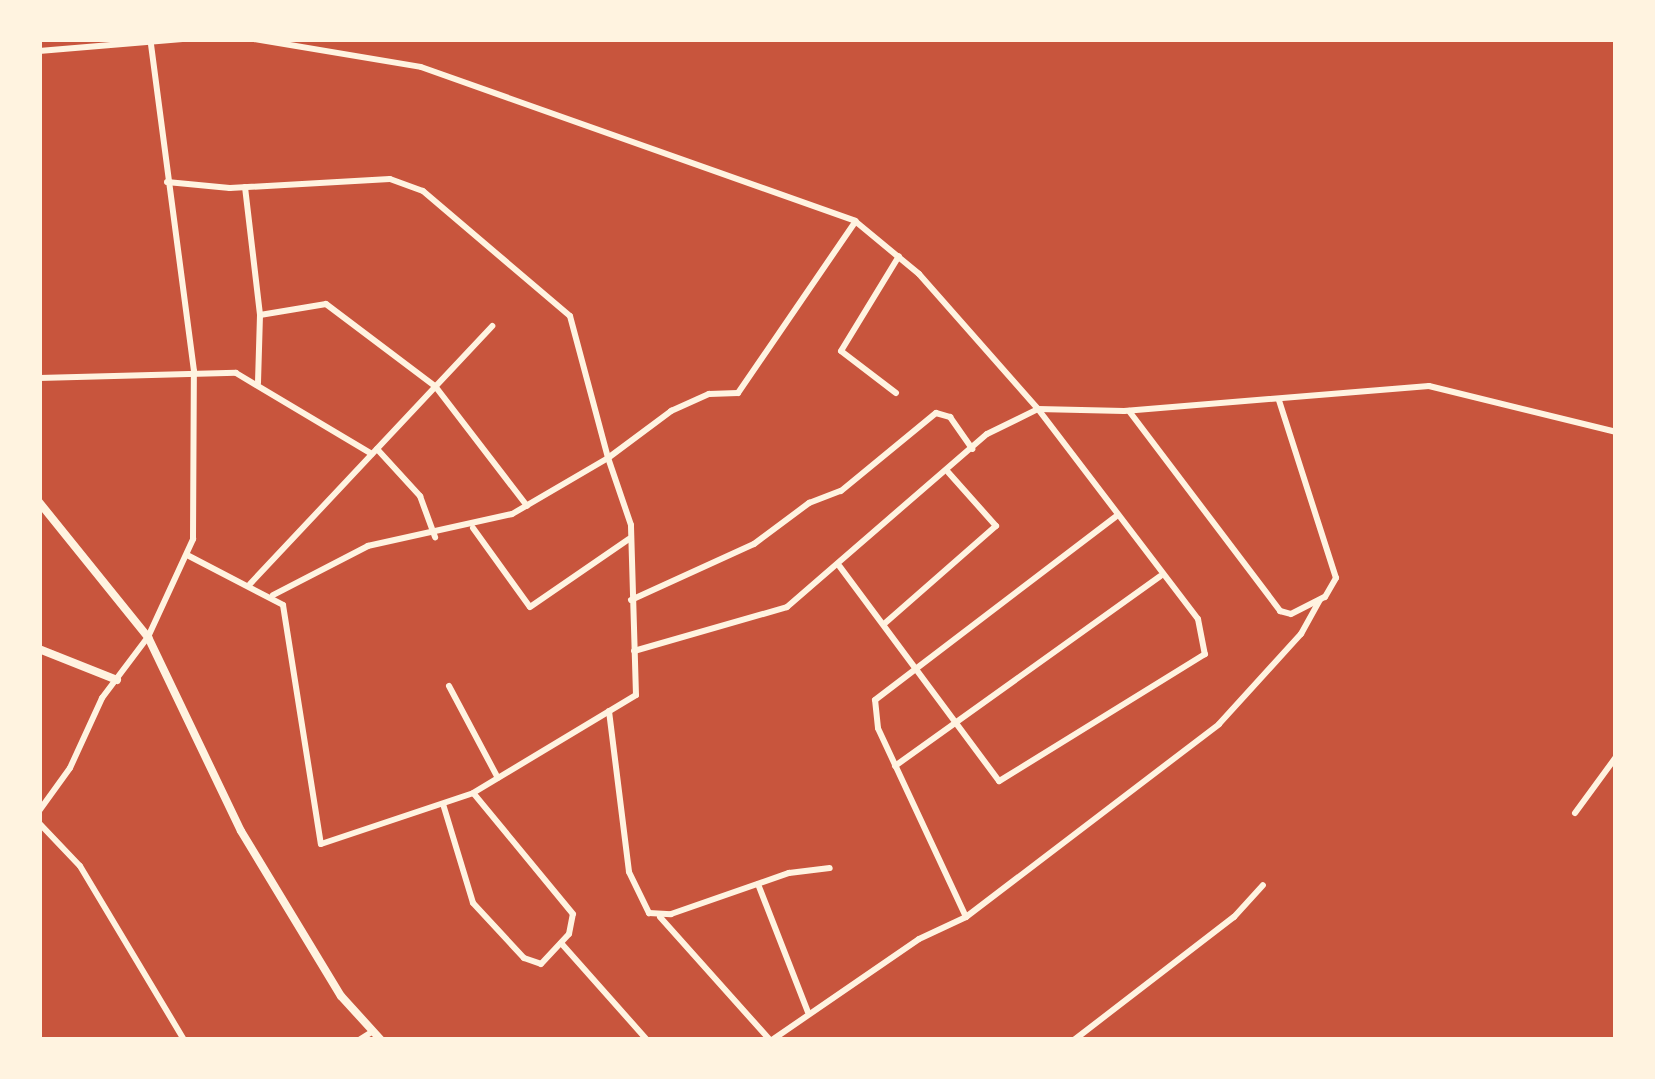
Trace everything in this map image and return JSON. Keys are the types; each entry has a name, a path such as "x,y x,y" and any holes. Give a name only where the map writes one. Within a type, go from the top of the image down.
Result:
{"street":[{"path":"39,51 183,39"},
{"path":"254,39 422,67 855,221 899,256 1038,409 1115,517 1206,631 1205,654 1003,781 840,567"},
{"path":"39,811 148,637 189,556 194,371 150,40"},
{"path":"167,182 245,187 390,179 440,203 570,316 608,458 628,502 636,695 473,793 321,844 294,645 274,596 189,556"},
{"path":"245,187 260,315 258,383"},
{"path":"274,596 368,546 473,528 527,506 608,458 671,411 709,394 738,393 855,221"},
{"path":"896,393 841,351 899,256"},
{"path":"260,315 326,304 436,386 527,506"},
{"path":"250,584 491,326"},
{"path":"39,378 194,371 258,383 374,451 420,496 435,537"},
{"path":"634,651 682,643 756,610 781,610 840,567 972,449 1038,409 1129,411 1430,386 1616,432"},
{"path":"609,710 633,891 771,1040 808,1012 966,917 1219,724 1301,634 1336,578 1279,400"},
{"path":"1129,411 1280,611 1304,611 1321,600"},
{"path":"631,600 754,544 809,502 841,490 936,412 950,417 972,449"},
{"path":"884,623 996,526 948,472"},
{"path":"39,502 148,637 241,831 340,996 381,1040"},
{"path":"966,917 895,766 875,700 1115,517"},
{"path":"473,528 530,608 630,539"},
{"path":"895,766 1160,576"},
{"path":"39,650 117,680"},
{"path":"449,686 499,779"},
{"path":"1575,813 1616,757"},
{"path":"443,804 473,903 534,964 561,943 573,914 473,793"},
{"path":"39,823 80,866 184,1040"},
{"path":"659,917 758,884 830,868"},
{"path":"758,884 808,1012"},
{"path":"1074,1040 1234,917 1263,885"},
{"path":"561,943 647,1040"},
{"path":"359,1040 371,1032"}]}
